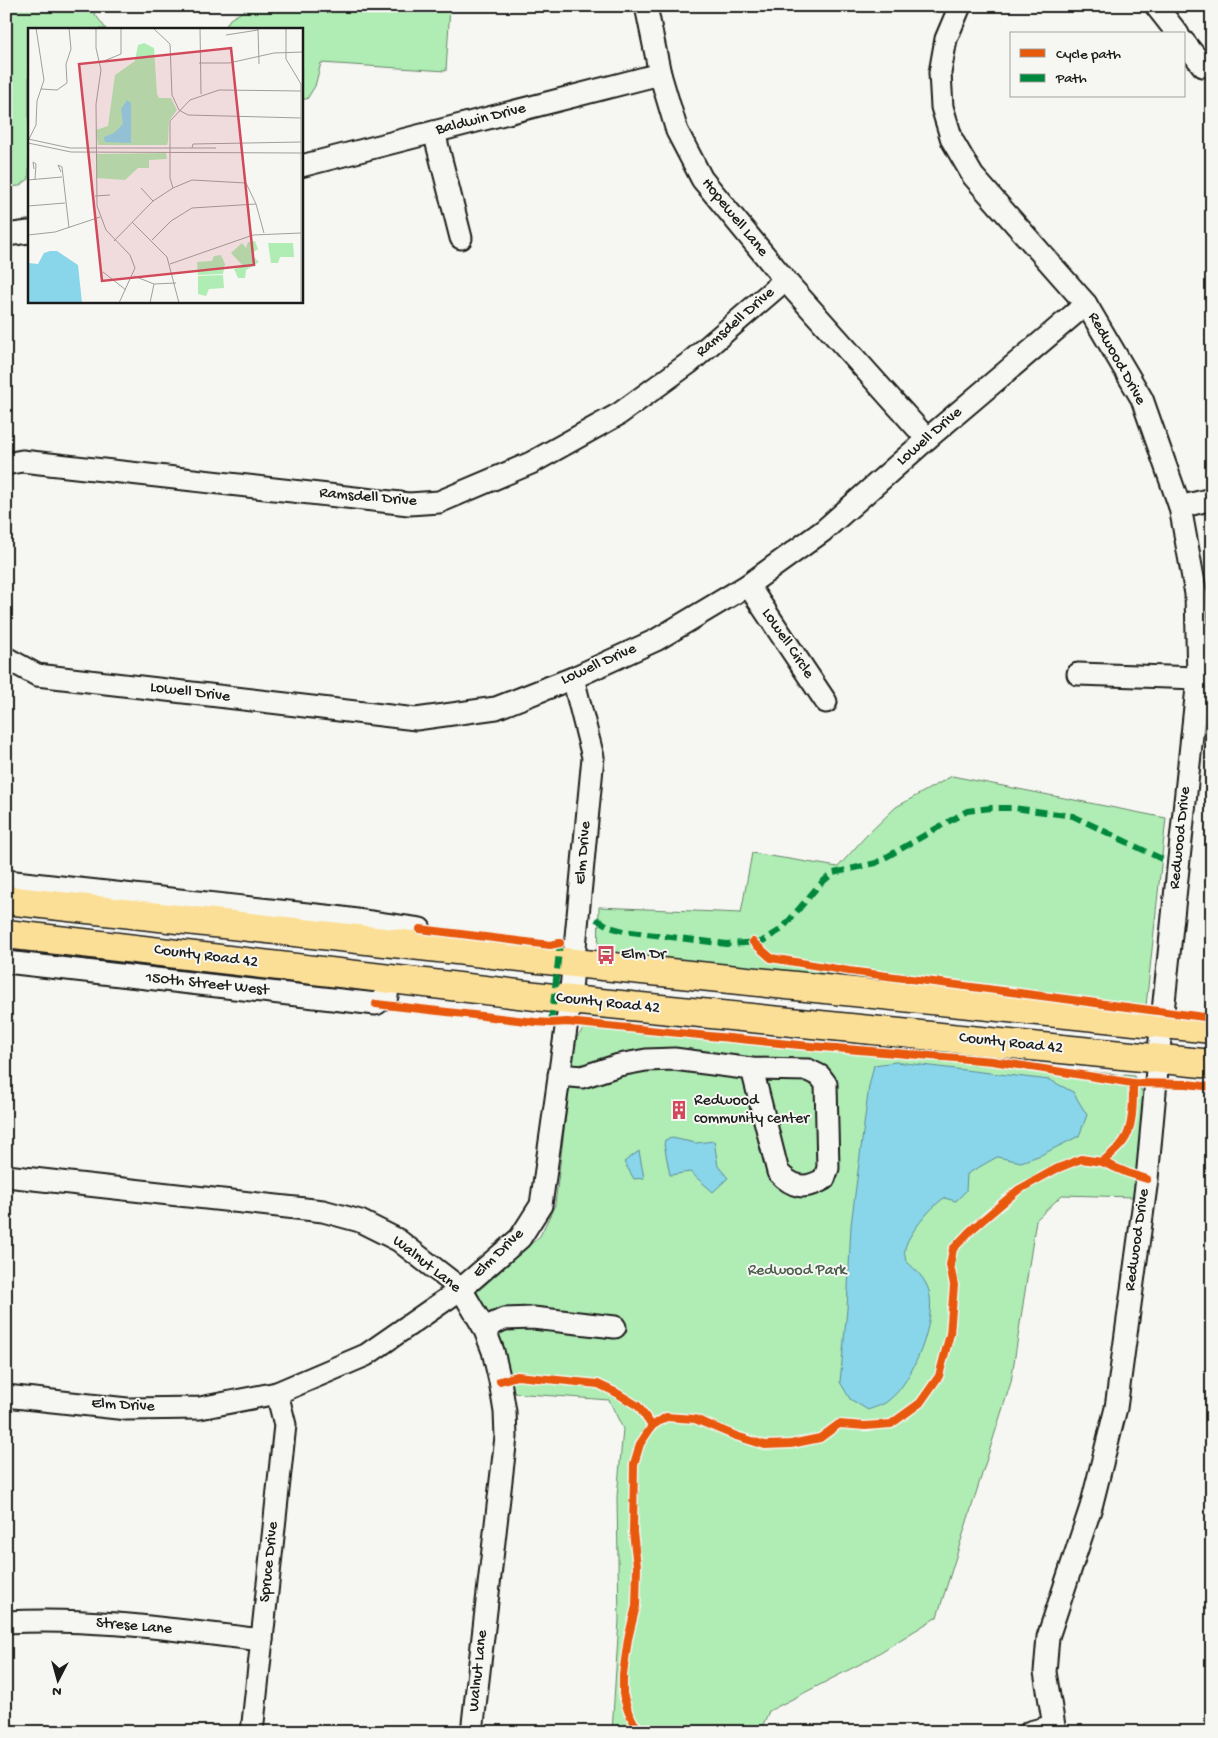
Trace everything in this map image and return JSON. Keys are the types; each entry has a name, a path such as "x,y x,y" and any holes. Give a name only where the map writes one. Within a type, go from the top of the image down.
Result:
{"highway":[{"path":"6,900 574,963 1212,1028"},
{"name":"County Road 42","path":"6,934 570,1000 1212,1064"}],"street":[{"name":"Hopewell Lane","path":"646,6 660,74 677,131 702,179 784,280 927,439"},
{"path":"1156,6 1176,32"},
{"name":"Redwood Drive","path":"959,7 946,39 940,73 942,107 952,140 973,176 1086,304 1142,399 1180,507 1196,594 1198,678 1147,1179 1116,1408 1092,1508 1048,1637 1045,1672 1054,1729"},
{"path":"1186,45 1203,66"},
{"name":"Baldwin Drive","path":"302,166 660,74"},
{"path":"434,132 461,238"},
{"path":"6,235 28,232"},
{"name":"Ramsdell Drive","path":"6,464 22,461 409,504 439,502 531,463 619,414 689,363 784,280"},
{"name":"Lowell Drive","path":"6,658 37,675 416,719 496,708 572,678 656,640 748,585 823,531 927,439 1086,304"},
{"path":"1180,507 1212,499"},
{"name":"Lowell Circle","path":"748,585 826,702"},
{"path":"1078,674 1198,678"},
{"name":"Elm Drive","path":"6,1396 127,1409 200,1408 276,1393 366,1355 461,1290 520,1238 541,1205 574,963 593,758 572,678"},
{"path":"6,881 335,917 420,929 426,947"},
{"name":"150th Street West","path":"6,962 376,1004 387,996 389,978"},
{"path":"560,1075 582,1077 619,1065 646,1060 674,1059 752,1069 808,1070 820,1076 826,1084 828,1168 824,1179 813,1185 797,1186 785,1180 778,1172 752,1069"},
{"name":"Walnut Lane","path":"6,1176 323,1211 360,1221 398,1240 461,1290 484,1328 493,1350 505,1412 506,1437 472,1732"},
{"path":"484,1328 504,1319 532,1318 615,1327"},
{"name":"Spruce Drive","path":"252,1732 285,1425 276,1393"},
{"name":"Strese Lane","path":"6,1622 121,1624 262,1640"},
{"path":"1030,1732 1054,1729"}],"green space":[{"path":"6,6 89,6 105,28 28,28 28,180 19,186 6,187 6,94 14,96 6,86"},
{"path":"247,6 450,6 446,71 321,63 315,86 307,99 302,99 302,28 225,28 230,19 247,9"},
{"path":"952,776 1166,818 1146,1006 598,958 599,907 741,913 752,853 838,867 896,807"},
{"name":"Redwood Park","path":"590,1020 1134,1076 1145,1097 1134,1197 1062,1195 1036,1220 1011,1382 937,1617 866,1661 769,1711 760,1732 612,1732 619,1620 617,1497 623,1429 609,1400 513,1393 499,1338 477,1292 540,1236 555,1205 575,1040"}],"water":[{"path":"896,1062 1050,1080 1073,1092 1087,1115 1079,1136 1041,1155 1021,1162 997,1157 967,1174 966,1191 956,1201 944,1198 915,1229 910,1236 905,1250 906,1261 923,1278 927,1286 931,1303 930,1318 921,1350 898,1391 885,1403 868,1410 850,1399 840,1382 847,1309 851,1225 869,1086 874,1065"},
{"path":"672,1138 696,1143 714,1141 718,1166 728,1178 713,1192 690,1172 670,1175 664,1144 665,1140"},
{"path":"639,1151 644,1178 634,1179 624,1162"}],"marked path":[{"path":"596,919 610,927 624,931 727,944 761,942 782,929 819,885 833,873 876,863 967,811 991,808 1014,808 1073,816 1166,861"},
{"path":"551,1023 560,943"}],"cycle path":[{"path":"420,929 550,945 560,943"},
{"path":"753,942 771,958 849,971 1212,1018"},
{"path":"376,1004 535,1022 567,1022 810,1046 992,1061 1133,1083 1187,1084 1212,1087"},
{"path":"1102,1162 1119,1147 1127,1136 1132,1113 1133,1083"},
{"path":"643,1732 634,1723 628,1711 623,1694 623,1674 628,1639 636,1606 637,1566 633,1532 634,1464 640,1444 652,1426 666,1417 695,1419 736,1436 765,1445 791,1444 820,1438 839,1424 865,1426 891,1424 920,1403 939,1376 950,1334 954,1285 950,1265 953,1249 970,1231 1018,1190 1056,1169 1081,1159 1102,1162 1147,1179"},
{"path":"500,1381 517,1376 598,1384 638,1406 652,1426"}],"place":[{"name":"Elm Dr","path":"606,955"},
{"name":"Redwood community center","path":"679,1110"}]}
